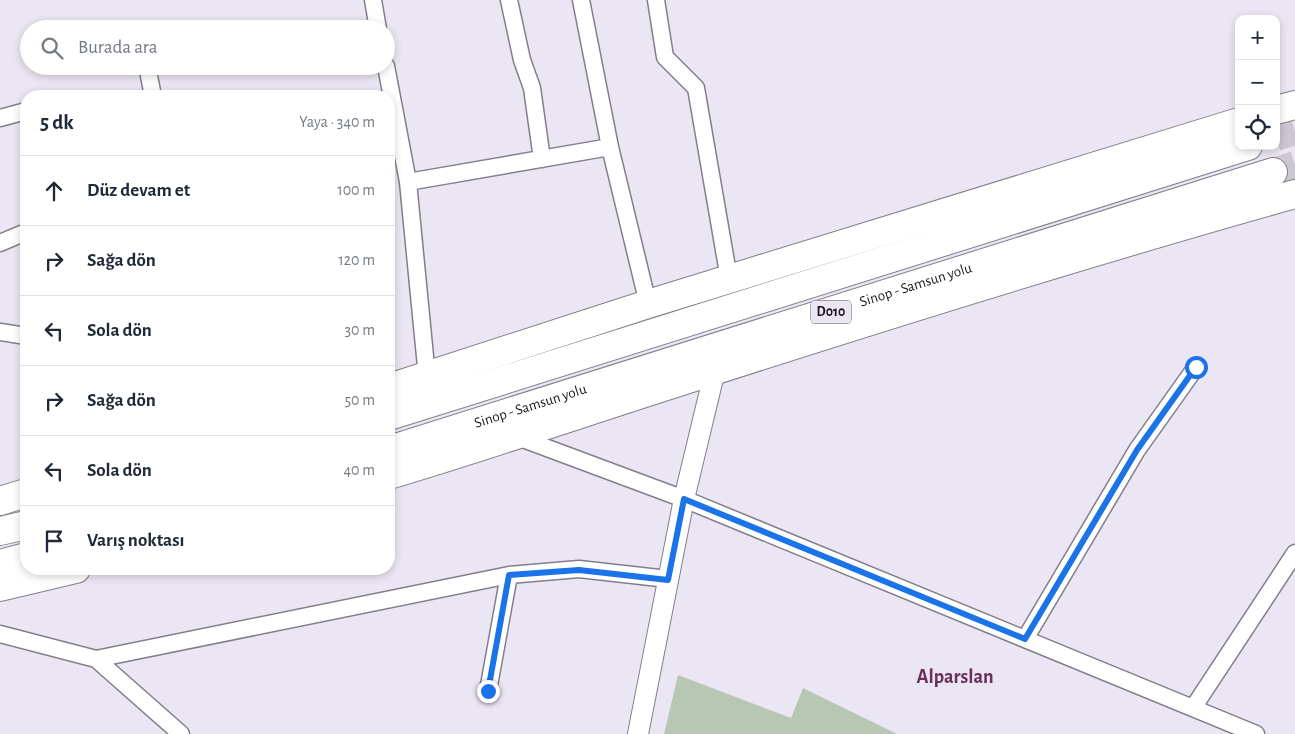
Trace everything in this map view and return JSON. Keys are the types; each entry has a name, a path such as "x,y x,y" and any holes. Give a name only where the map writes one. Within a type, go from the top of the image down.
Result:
{"highway":[{"path":"395,386 648,304 1235,123"},
{"name":"D010","path":"395,414 1235,150"},
{"name":"Sinop - Samsun yolu","path":"395,448 1273,172"},
{"path":"395,473 715,370 1153,234 1287,195"},
{"path":"0,501 20,495"},
{"path":"0,531 20,526"},
{"path":"0,564 20,559"},
{"path":"0,587 51,575"}],"street":[{"path":"373,0 376,20"},
{"path":"509,0 522,60 532,88 542,159"},
{"path":"581,0 610,147 648,304"},
{"path":"656,0 666,57 696,88 729,279"},
{"path":"149,75 152,90"},
{"path":"387,75 389,90"},
{"path":"0,118 20,113"},
{"path":"408,182 610,147"},
{"path":"395,150 408,182 427,377"},
{"path":"0,243 20,235"},
{"path":"0,332 20,335"},
{"path":"1025,639 1137,450 1196,367"},
{"path":"638,734 684,499 715,370"},
{"path":"515,436 684,499 1256,734"},
{"path":"1194,708 1295,553"},
{"path":"0,634 96,659 509,575 579,570 668,580"},
{"path":"488,691 509,575"},
{"path":"96,659 181,734"}],"green space":[{"path":"678,675 791,718 803,688 897,734 664,734"}],"tunnel":[{"path":"1280,136 1295,131"},
{"path":"1273,172 1295,165"}],"district":[{"name":"Alparslan","path":"955,677"}],"route":[{"path":"488,691 509,575 579,570 668,580 684,499 1025,639 1137,450 1196,367"}]}
